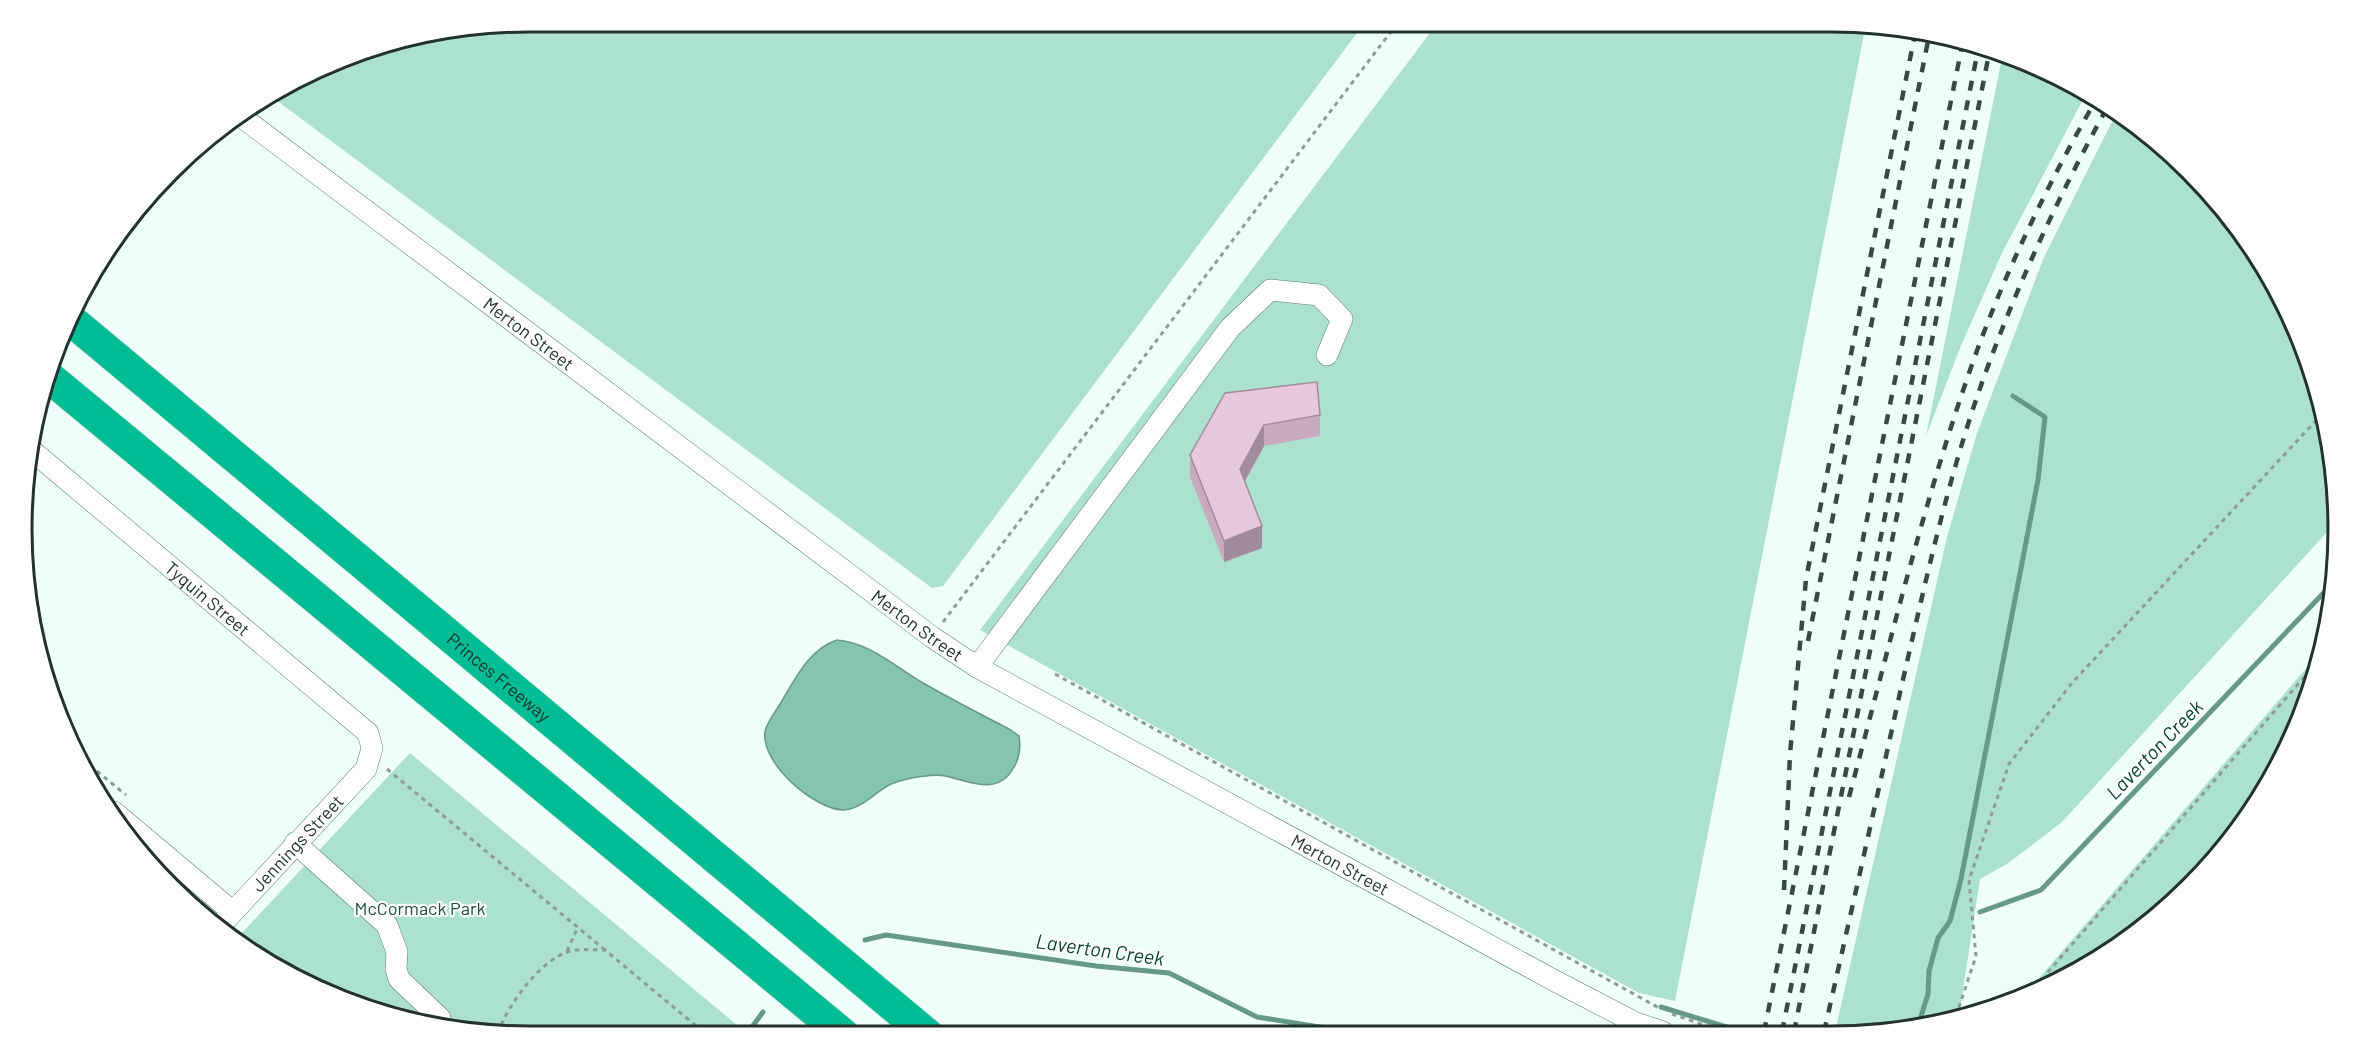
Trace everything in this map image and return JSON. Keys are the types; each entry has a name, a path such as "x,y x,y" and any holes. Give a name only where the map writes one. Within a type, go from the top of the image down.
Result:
{"highway":[{"name":"Princes Freeway","path":"76,324 917,1026"},
{"path":"54,381 833,1026"}],"street":[{"name":"Merton Street","path":"245,120 932,638 977,667 1557,982 1628,1019 1647,1026"},
{"path":"977,667 1230,328 1270,290 1319,295 1342,319 1326,355"},
{"name":"Tyquin Street","path":"37,455 361,726 370,740 371,757"},
{"name":"Jennings Street","path":"227,919 357,778 371,757"},
{"path":"134,831 227,919"},
{"path":"295,843 387,925 397,952 396,969 399,979 439,1017"}],"path":[{"path":"932,638 1391,32"},
{"path":"1958,1009 1976,956 1969,880 2009,764 2072,683 2316,420"},
{"path":"1055,674 1651,1004 1703,1026"},
{"path":"2047,976 2306,675"},
{"path":"371,757 696,1026"},
{"path":"502,1024 517,995 547,965 567,951 578,927"},
{"path":"567,951 605,950"}],"green space":[{"path":"1358,32 943,586 932,588 276,100 338,69 400,48 464,36 496,33"},
{"path":"1431,32 1864,33 1675,1001 1639,993 980,630"},
{"path":"2001,62 2022,69 2083,100 2002,253 1960,348 1926,436"},
{"path":"2113,119 2183,177 2226,226 2262,280 2291,338 2312,400 2324,464 2328,531 2062,822 2007,864 1980,879 1960,1009 1896,1021 1836,1026 1947,537 1977,433 2044,257"},
{"path":"2310,664 2291,719 2262,777 2245,805 2205,856 2183,880 2134,923 2080,959 2037,981"},
{"name":"McCormack Park","path":"410,753 738,1026 528,1026 432,1016 400,1009 338,988 280,959 241,934"}],"shaded area":[{"path":"837,640 872,651 923,683 1019,736 1019,756 1014,767 1000,782 983,785 942,775 911,778 891,784 862,804 843,810 831,808 804,793 780,770 771,757 766,744 765,731 809,659 817,651"}],"building":[{"path":"1317,382 1320,415 1264,425 1240,469 1262,526 1224,541 1190,455 1225,393"}],"waterway":[{"path":"1921,1017 1928,994 1929,971 1938,938 1950,921 1961,879 2038,480 2045,417 2013,396"},
{"name":"Laverton Creek","path":"1980,912 2041,890 2324,592"},
{"name":"Laverton Creek","path":"865,940 886,935 1096,966 1169,973 1257,1017 1313,1026"},
{"name":"Laverton Creek","path":"1661,1007 1723,1026"},
{"name":"Laverton Creek","path":"753,1026 763,1012"}],"railway":[{"path":"1784,890 1790,754 1806,579 1914,39"},
{"path":"1808,641 1928,41"},
{"path":"1765,1026 1961,48"},
{"path":"1783,1026 1977,54"},
{"path":"1795,1026 1988,57"},
{"path":"1849,797 1920,531 1969,373 1996,302 2027,232 2093,106"},
{"path":"1825,1026 1927,577 1966,430 2021,282 2054,210 2104,113"}]}
